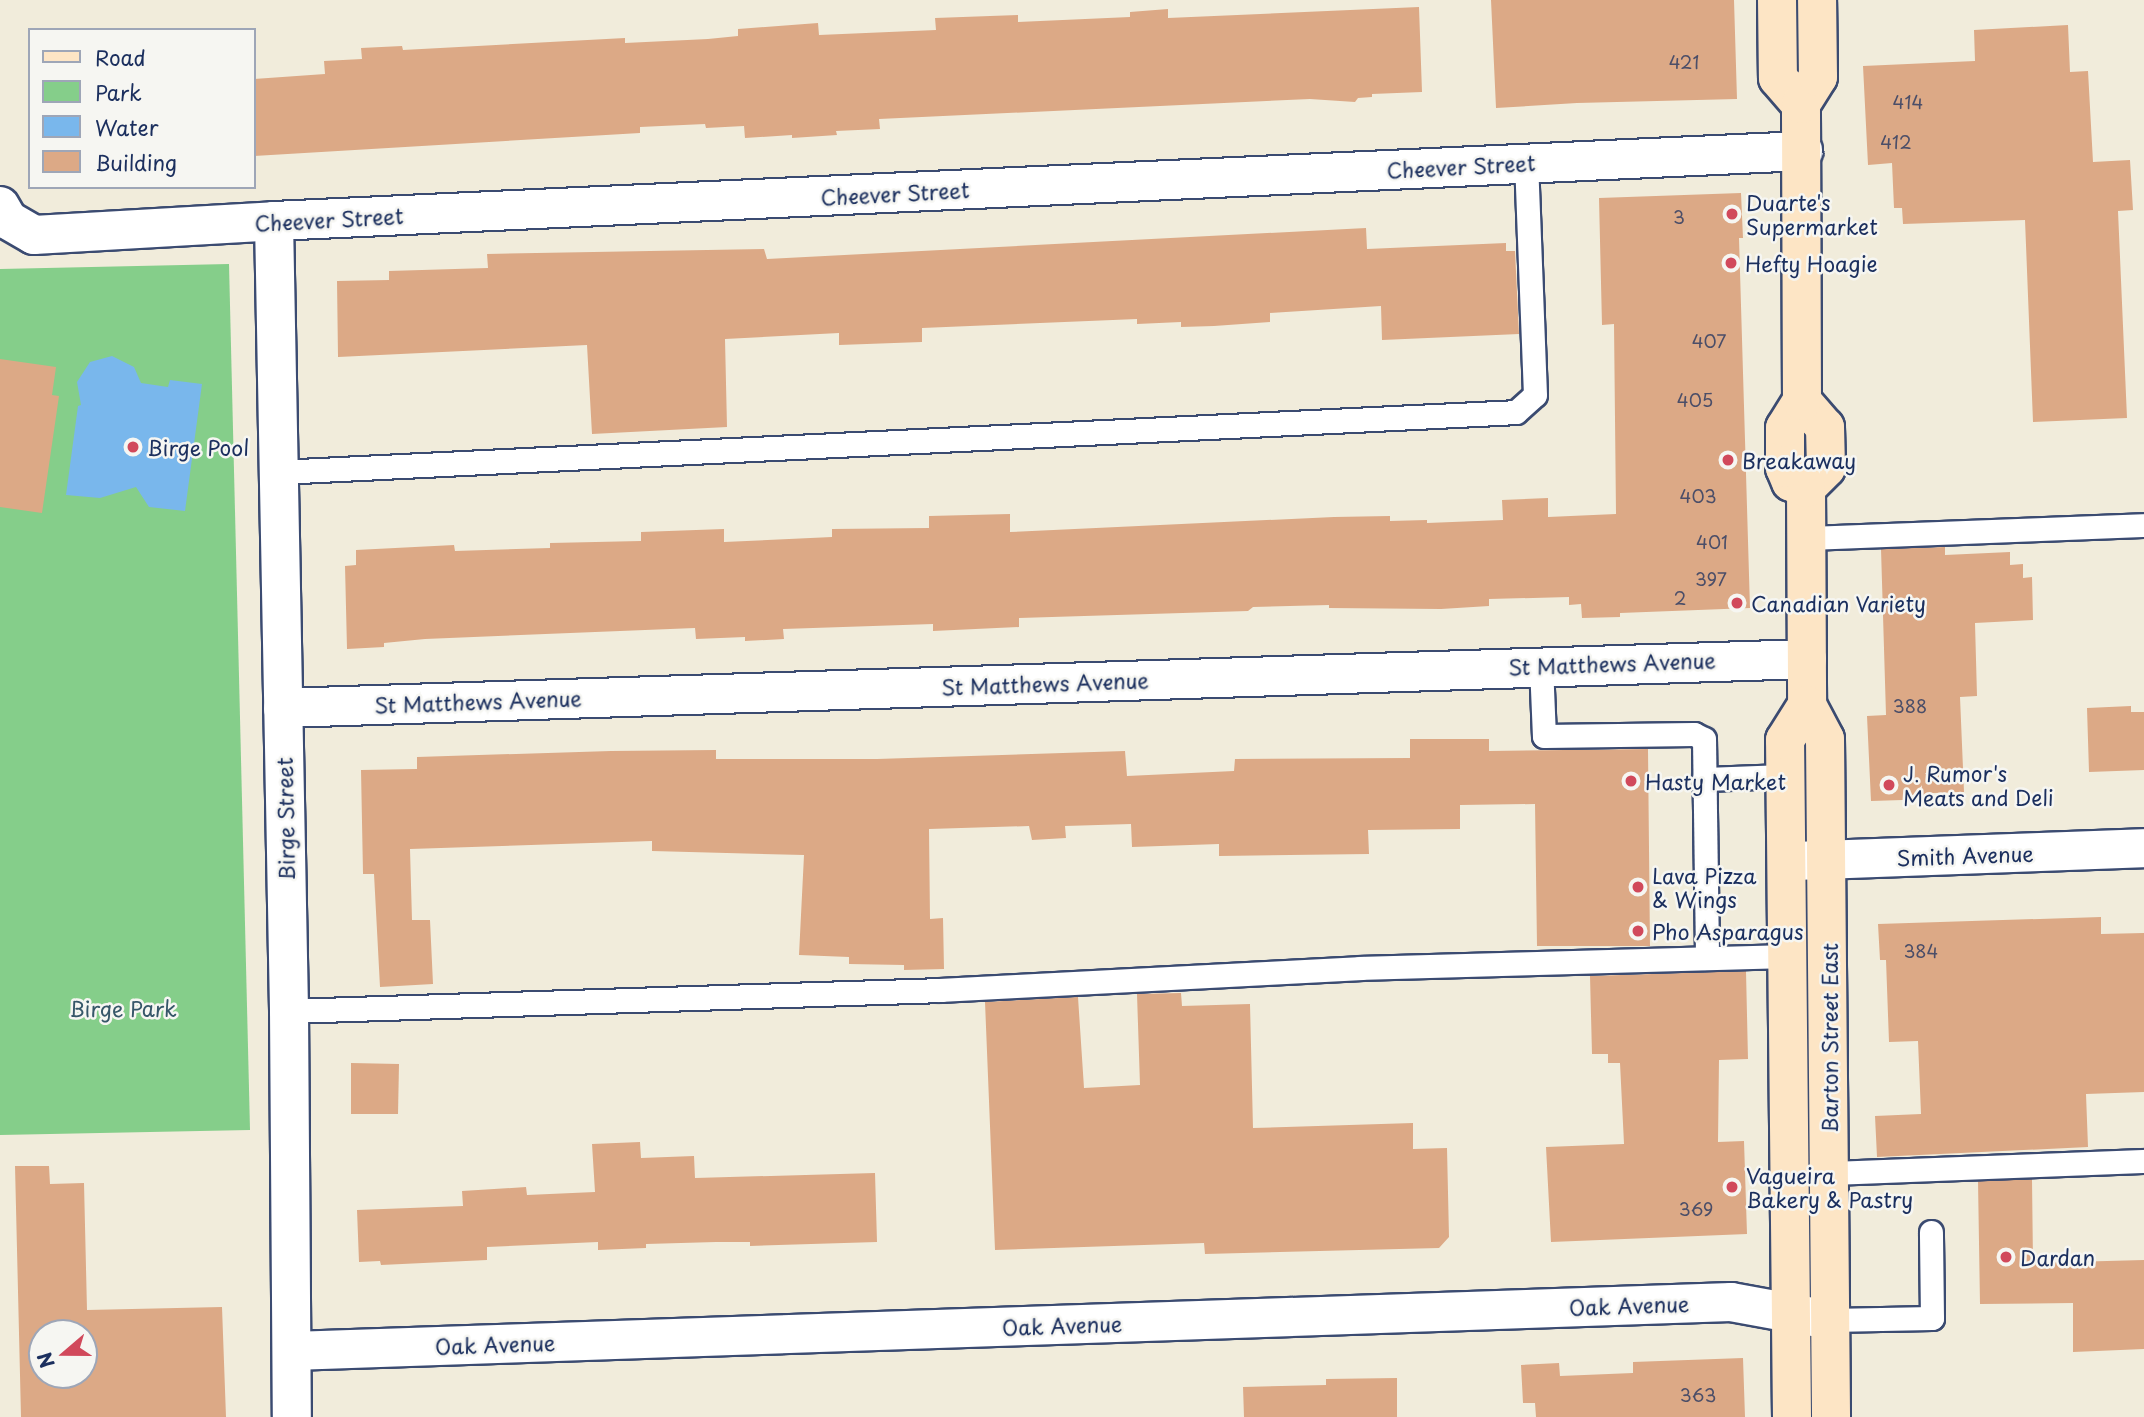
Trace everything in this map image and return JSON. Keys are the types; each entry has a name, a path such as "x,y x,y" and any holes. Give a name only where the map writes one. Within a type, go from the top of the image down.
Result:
{"main road":[{"path":"1777,0 1778,78 1801,104 1818,77 1817,0"},
{"name":"Barton Street East","path":"1801,104 1802,401 1825,427 1826,468 1806,488 1807,705 1825,739 1831,1417"},
{"name":"Barton Street East","path":"1792,1417 1785,740 1807,705"}],"street":[{"name":"Cheever Street","path":"0,206 8,220 34,235 274,221 1802,151"},
{"name":"Birge Street","path":"274,221 289,1011 292,1417"},
{"name":"St Matthews Avenue","path":"283,708 1541,665 1807,659"},
{"name":"Smith Avenue","path":"1786,861 2144,848"},
{"name":"Oak Avenue","path":"292,1351 1731,1302 1830,1320"}],"lane":[{"path":"278,472 1516,412 1535,395 1526,163"},
{"path":"1807,538 2144,525"},
{"path":"1541,665 1544,736 1694,734 1704,739 1707,958"},
{"path":"1704,779 1785,776"},
{"path":"289,1011 941,989 1360,968 1786,956"},
{"path":"1830,1173 2144,1161"},
{"path":"1830,1320 1932,1318 1931,1232"}],"green space":[{"name":"Birge Park","path":"229,264 250,1130 0,1135 0,269"}],"water":[{"name":"Birge Pool","path":"112,356 134,367 141,383 168,387 170,380 202,384 185,511 149,507 136,487 100,498 66,495 78,406 81,405 77,382 90,362"}],"building":[{"path":"1491,0 1734,0 1737,99 1496,108"},
{"path":"1419,7 1422,92 1372,94 1372,97 1358,98 1355,102 1310,99 879,119 880,129 836,131 837,135 792,138 792,135 745,138 744,126 706,128 705,124 640,127 640,133 256,156 256,79 325,74 324,61 362,59 361,48 402,46 403,50 625,38 625,43 708,39 738,36 738,29 818,23 819,35 936,30 935,18 1018,15 1018,22 1130,17 1130,12 1168,9 1168,18"},
{"path":"2068,25 2070,72 2088,71 2093,162 2130,160 2133,210 2118,211 2127,418 2033,422 2025,220 1903,224 1902,208 1894,208 1892,163 1868,165 1863,66 1975,61 1974,30"},
{"path":"1741,193 1743,238 1739,238 1750,608 1620,613 1620,617 1582,618 1581,604 1569,605 1569,597 1489,599 1489,606 1441,609 1329,608 1329,605 1253,607 1248,611 1019,618 1019,627 933,631 933,624 783,629 784,639 745,641 745,637 696,639 695,628 425,639 384,643 384,647 347,649 345,566 356,565 356,550 454,545 455,551 550,548 550,543 641,541 641,532 724,529 724,542 832,537 832,529 929,528 929,516 1010,514 1010,532 1334,517 1390,516 1390,521 1427,520 1427,523 1503,520 1502,500 1548,498 1548,517 1616,514 1614,324 1602,325 1599,198"},
{"path":"1366,228 1367,249 1506,243 1506,251 1515,251 1519,334 1382,340 1381,306 1270,313 1270,322 1214,326 1181,327 1181,322 1137,324 1137,319 922,328 922,342 839,345 839,333 725,339 727,427 592,434 587,345 338,357 337,281 389,280 389,271 488,268 487,254 764,249 767,259"},
{"path":"0,359 56,367 52,395 59,396 42,513 0,507"},
{"path":"1945,547 1945,555 2010,552 2010,565 2023,564 2023,578 2032,577 2033,620 1975,623 1977,696 1960,697 1964,792 1933,793 1934,799 1871,801 1867,716 1886,715 1881,549"},
{"path":"2131,706 2131,712 2144,712 2144,770 2089,772 2087,708"},
{"path":"1410,739 1489,739 1489,751 1648,749 1650,946 1537,946 1535,804 1460,805 1460,829 1368,830 1369,854 1219,856 1219,844 1132,847 1131,824 1065,826 1066,838 1032,840 1029,826 929,829 930,919 943,918 944,969 904,970 904,965 849,964 849,957 799,955 804,855 652,851 652,841 410,849 412,920 430,920 433,984 380,987 374,874 363,874 361,770 417,769 417,757 611,751 716,750 716,759 877,759 1125,751 1127,776 1234,771 1235,759 1410,758"},
{"path":"2101,917 2101,934 2144,933 2144,1092 2086,1094 2088,1147 1877,1157 1875,1116 1921,1114 1918,1041 1889,1042 1886,960 1880,960 1878,924"},
{"path":"1746,971 1748,1059 1719,1060 1718,1142 1744,1141 1747,1234 1551,1242 1546,1147 1624,1144 1620,1063 1608,1063 1608,1054 1592,1054 1590,976"},
{"path":"1181,993 1182,1006 1250,1004 1253,1128 1413,1123 1413,1149 1447,1148 1449,1237 1439,1248 1205,1254 1204,1243 995,1250 985,1002 1078,997 1084,1088 1140,1085 1137,994"},
{"path":"351,1063 399,1064 398,1114 351,1114"},
{"path":"640,1142 641,1158 694,1156 695,1178 875,1173 877,1242 750,1246 750,1242 646,1244 646,1248 598,1250 598,1242 487,1247 487,1260 381,1265 380,1261 359,1262 357,1210 463,1206 462,1191 526,1187 527,1195 595,1192 592,1144"},
{"path":"15,1166 49,1166 50,1184 84,1183 87,1310 222,1307 226,1417 21,1417"},
{"path":"2032,1179 2033,1263 2144,1260 2144,1349 2073,1352 2073,1303 1980,1304 1978,1181"},
{"path":"1743,1358 1745,1417 1536,1417 1535,1403 1523,1403 1521,1365 1559,1363 1560,1376 1633,1373 1633,1362"},
{"path":"1397,1378 1397,1417 1244,1417 1243,1387 1326,1385 1326,1379"}],"place":[{"name":"Duarte's Supermarket","path":"1732,214"},
{"name":"Hefty Hoagie","path":"1731,263"},
{"name":"Birge Pool","path":"133,447"},
{"name":"Breakaway","path":"1728,460"},
{"name":"Canadian Variety","path":"1737,603"},
{"name":"Hasty Market","path":"1631,781"},
{"name":"J. Rumor's Meats and Deli","path":"1889,785"},
{"name":"Lava Pizza & Wings","path":"1638,887"},
{"name":"Pho Asparagus","path":"1638,931"},
{"name":"Vagueira Bakery & Pastry","path":"1732,1187"},
{"name":"Dardan","path":"2006,1257"}]}
